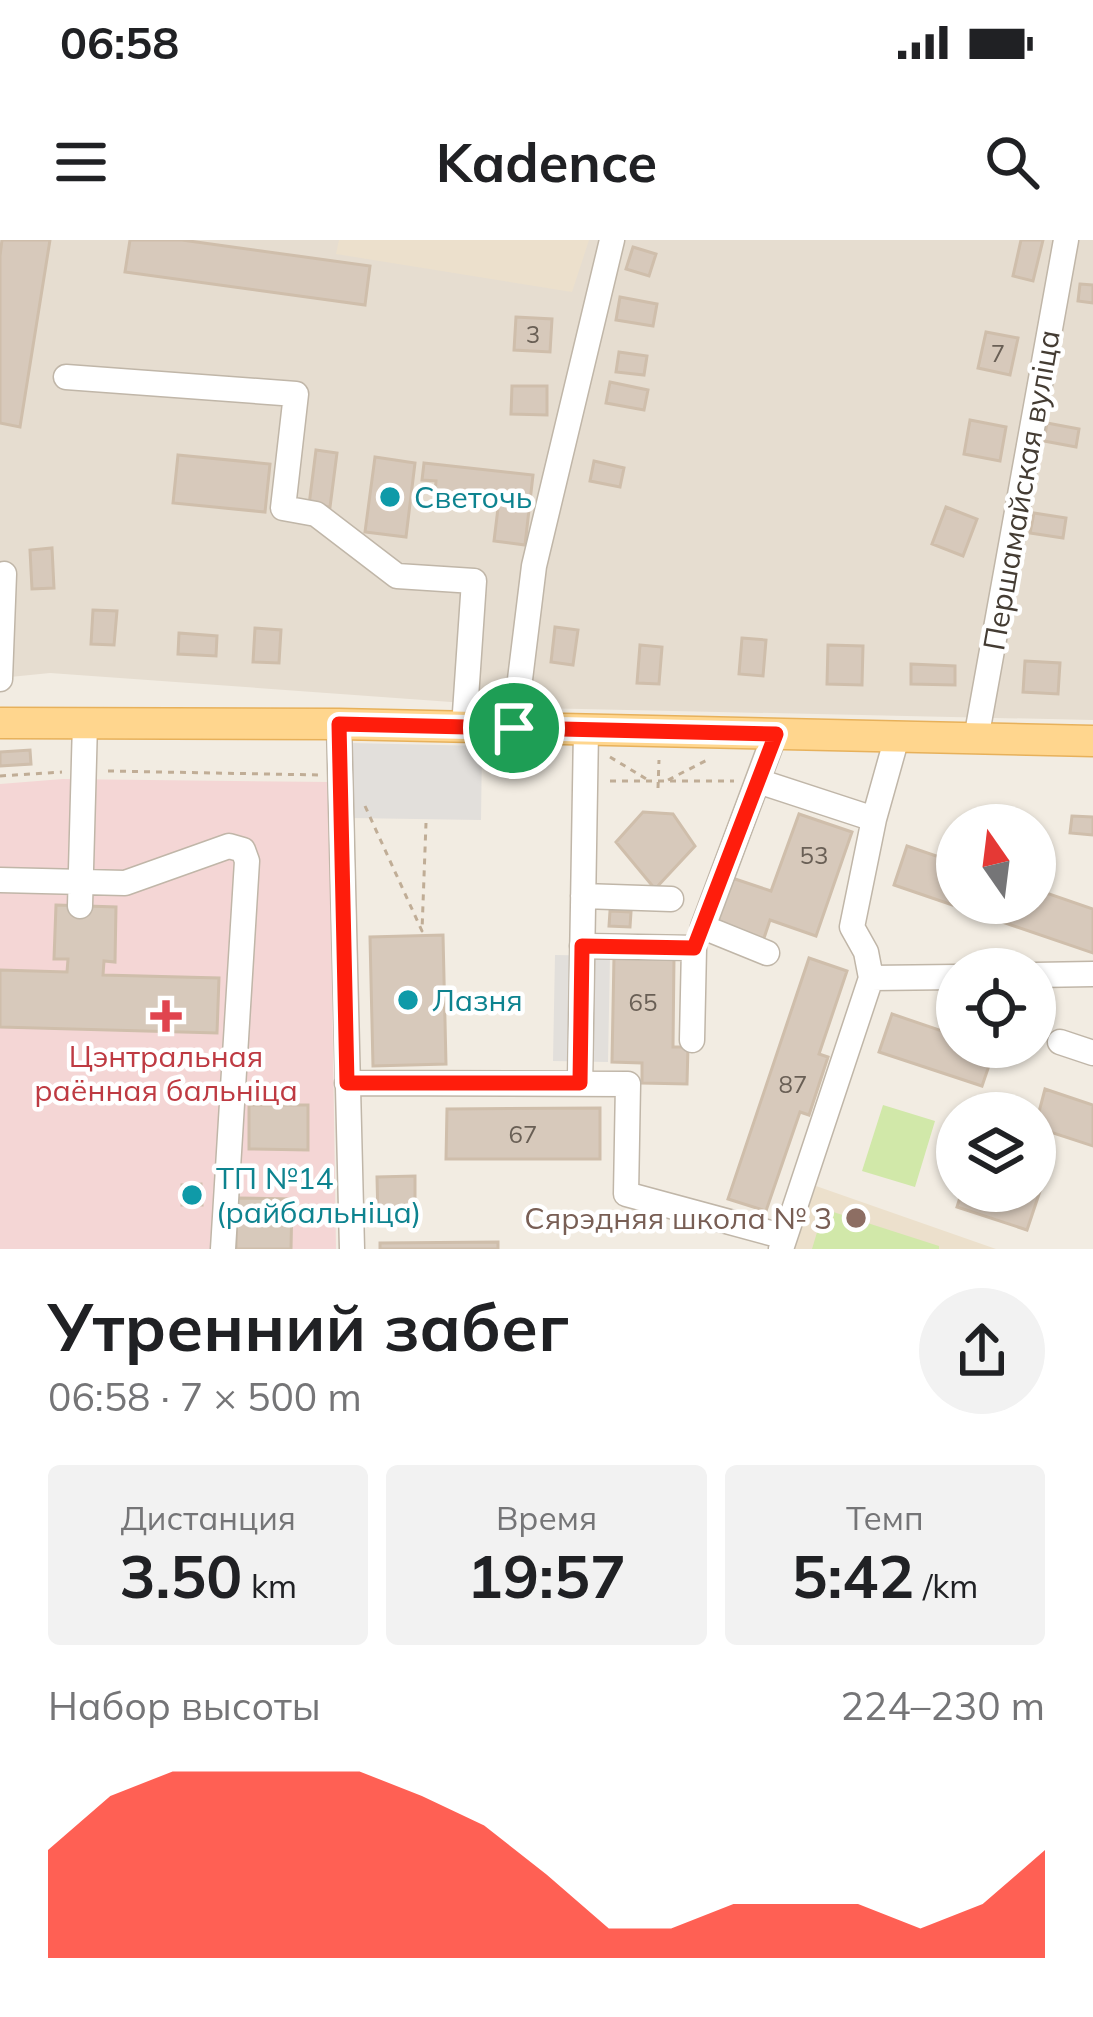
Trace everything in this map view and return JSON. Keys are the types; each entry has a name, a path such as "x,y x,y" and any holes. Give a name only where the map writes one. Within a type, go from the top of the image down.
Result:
{"main road":[{"path":"0,724 514,728 591,739 776,734 1093,741"}],"street":[{"path":"514,728 535,566 612,240"},
{"name":"Першамайская вуліца","path":"976,740 1066,240"},
{"path":"66,376 296,394 283,508 316,514 397,576 474,581 464,727"},
{"path":"0,679 4,574"},
{"path":"81,894 85,724"},
{"path":"339,724 352,1249"},
{"path":"692,1040 698,938 776,734"},
{"path":"347,1083 628,1084 626,1194 783,1243 871,978 866,952 852,927 897,737"},
{"path":"580,1083 591,739"},
{"path":"758,782 874,819"},
{"path":"0,880 81,894 124,884 229,846 243,850 247,861 223,1249"},
{"path":"583,896 671,899"},
{"path":"582,946 698,938 767,952"},
{"path":"1056,975 1093,974"},
{"path":"871,978 936,977"},
{"path":"1060,1042 1093,1053"}],"path":[{"path":"591,739 649,781"},
{"path":"658,788 660,750"},
{"path":"666,781 705,761"},
{"path":"0,776 83,771 334,776"},
{"path":"610,781 758,782"},
{"path":"361,796 422,931 425,823"}],"shaded area":[{"path":"0,240 1093,240 1093,720 536,708 50,673 0,678"},
{"path":"339,240 589,240 572,292 336,254"},
{"path":"352,743 482,746 481,820 351,818"},
{"name":"Цэнтральная раённая бальніца","path":"63,779 329,782 336,1249 0,1249 0,784"},
{"path":"555,955 610,956 608,1062 553,1061"},
{"name":"Сярэдняя школа № 3","path":"816,1186 996,1249 794,1249"}],"green space":[{"path":"883,1105 935,1121 915,1187 862,1171"},
{"path":"824,1209 939,1246 939,1249 812,1249"}],"building":[{"path":"2,240 50,240 20,427 0,423"},
{"path":"130,240 182,240 370,266 365,305 125,272"},
{"path":"1021,240 1043,240 1033,281 1013,276"},
{"path":"633,247 656,254 649,276 626,269"},
{"path":"1080,284 1093,285 1093,303 1078,301"},
{"path":"620,297 657,304 653,326 616,320"},
{"path":"516,317 552,319 550,352 514,350"},
{"path":"986,332 1018,338 1010,375 978,368"},
{"path":"619,352 647,356 644,375 616,372"},
{"path":"610,382 648,390 644,410 606,403"},
{"path":"512,386 547,386 547,415 511,414"},
{"path":"970,420 1006,427 1000,461 964,454"},
{"path":"1047,423 1079,429 1076,447 1044,441"},
{"path":"316,450 337,453 330,507 309,505"},
{"path":"178,455 270,464 265,512 173,503"},
{"name":"Светочь","path":"375,457 415,463 406,537 365,532"},
{"path":"594,461 624,468 620,487 590,481"},
{"path":"424,463 533,475 525,545 494,541 499,500 435,493 436,481 422,480"},
{"path":"946,507 977,519 963,556 932,544"},
{"path":"1034,513 1066,518 1063,538 1030,533"},
{"path":"52,548 54,588 32,589 30,550"},
{"path":"93,610 117,611 114,645 91,644"},
{"path":"555,627 578,630 573,665 551,662"},
{"path":"255,628 281,630 279,663 253,662"},
{"path":"179,633 217,636 216,656 178,654"},
{"path":"742,638 766,640 763,676 739,674"},
{"path":"640,645 662,647 659,684 637,683"},
{"path":"828,645 863,646 862,685 827,684"},
{"path":"1025,661 1060,663 1058,694 1023,692"},
{"path":"911,664 955,666 955,685 911,684"},
{"path":"30,750 31,764 0,766 0,752"},
{"path":"643,812 673,814 695,846 655,889 616,842"},
{"path":"799,814 852,832 816,936 770,920 763,941 715,925 732,878 771,891"},
{"path":"1072,816 1093,817 1093,835 1070,833"},
{"path":"907,846 936,856 936,899 894,885"},
{"path":"1056,896 1093,909 1093,953 1008,924 1056,924"},
{"path":"56,905 116,907 115,962 104,961 103,975 219,978 217,1033 0,1027 0,970 67,972 68,959 54,959"},
{"path":"610,911 631,912 630,927 609,926"},
{"name":"Лазня","path":"443,935 446,1064 373,1066 370,937"},
{"path":"614,956 674,957 673,1047 688,1047 687,1084 642,1083 642,1063 612,1062"},
{"path":"809,958 847,971 819,1054 828,1057 809,1115 800,1112 766,1211 728,1199"},
{"path":"892,1014 936,1029 936,1068 988,1068 982,1086 879,1052"},
{"path":"1056,1093 1093,1105 1093,1146 1056,1134"},
{"path":"249,1105 308,1105 308,1150 249,1149"},
{"path":"600,1108 600,1159 446,1159 447,1109"},
{"path":"415,1176 415,1217 378,1218 377,1177"},
{"name":"ТП №14 (райбальніца)","path":"201,1184 202,1205 182,1205 182,1185"},
{"path":"237,1198 292,1199 291,1249 236,1249"},
{"path":"972,1212 1033,1212 1027,1230"},
{"path":"498,1242 498,1249 380,1249 380,1243"}],"place":[{"name":"Светочь","path":"390,497"},
{"name":"Лазня","path":"408,1000"},
{"name":"Цэнтральная раённая бальніца","path":"166,1016"},
{"name":"ТП №14 (райбальніца)","path":"192,1195"},
{"name":"Сярэдняя школа № 3","path":"856,1218"}],"route":[{"path":"339,724 514,728 776,734 694,948 582,946 580,1083 347,1083 339,724"}]}
